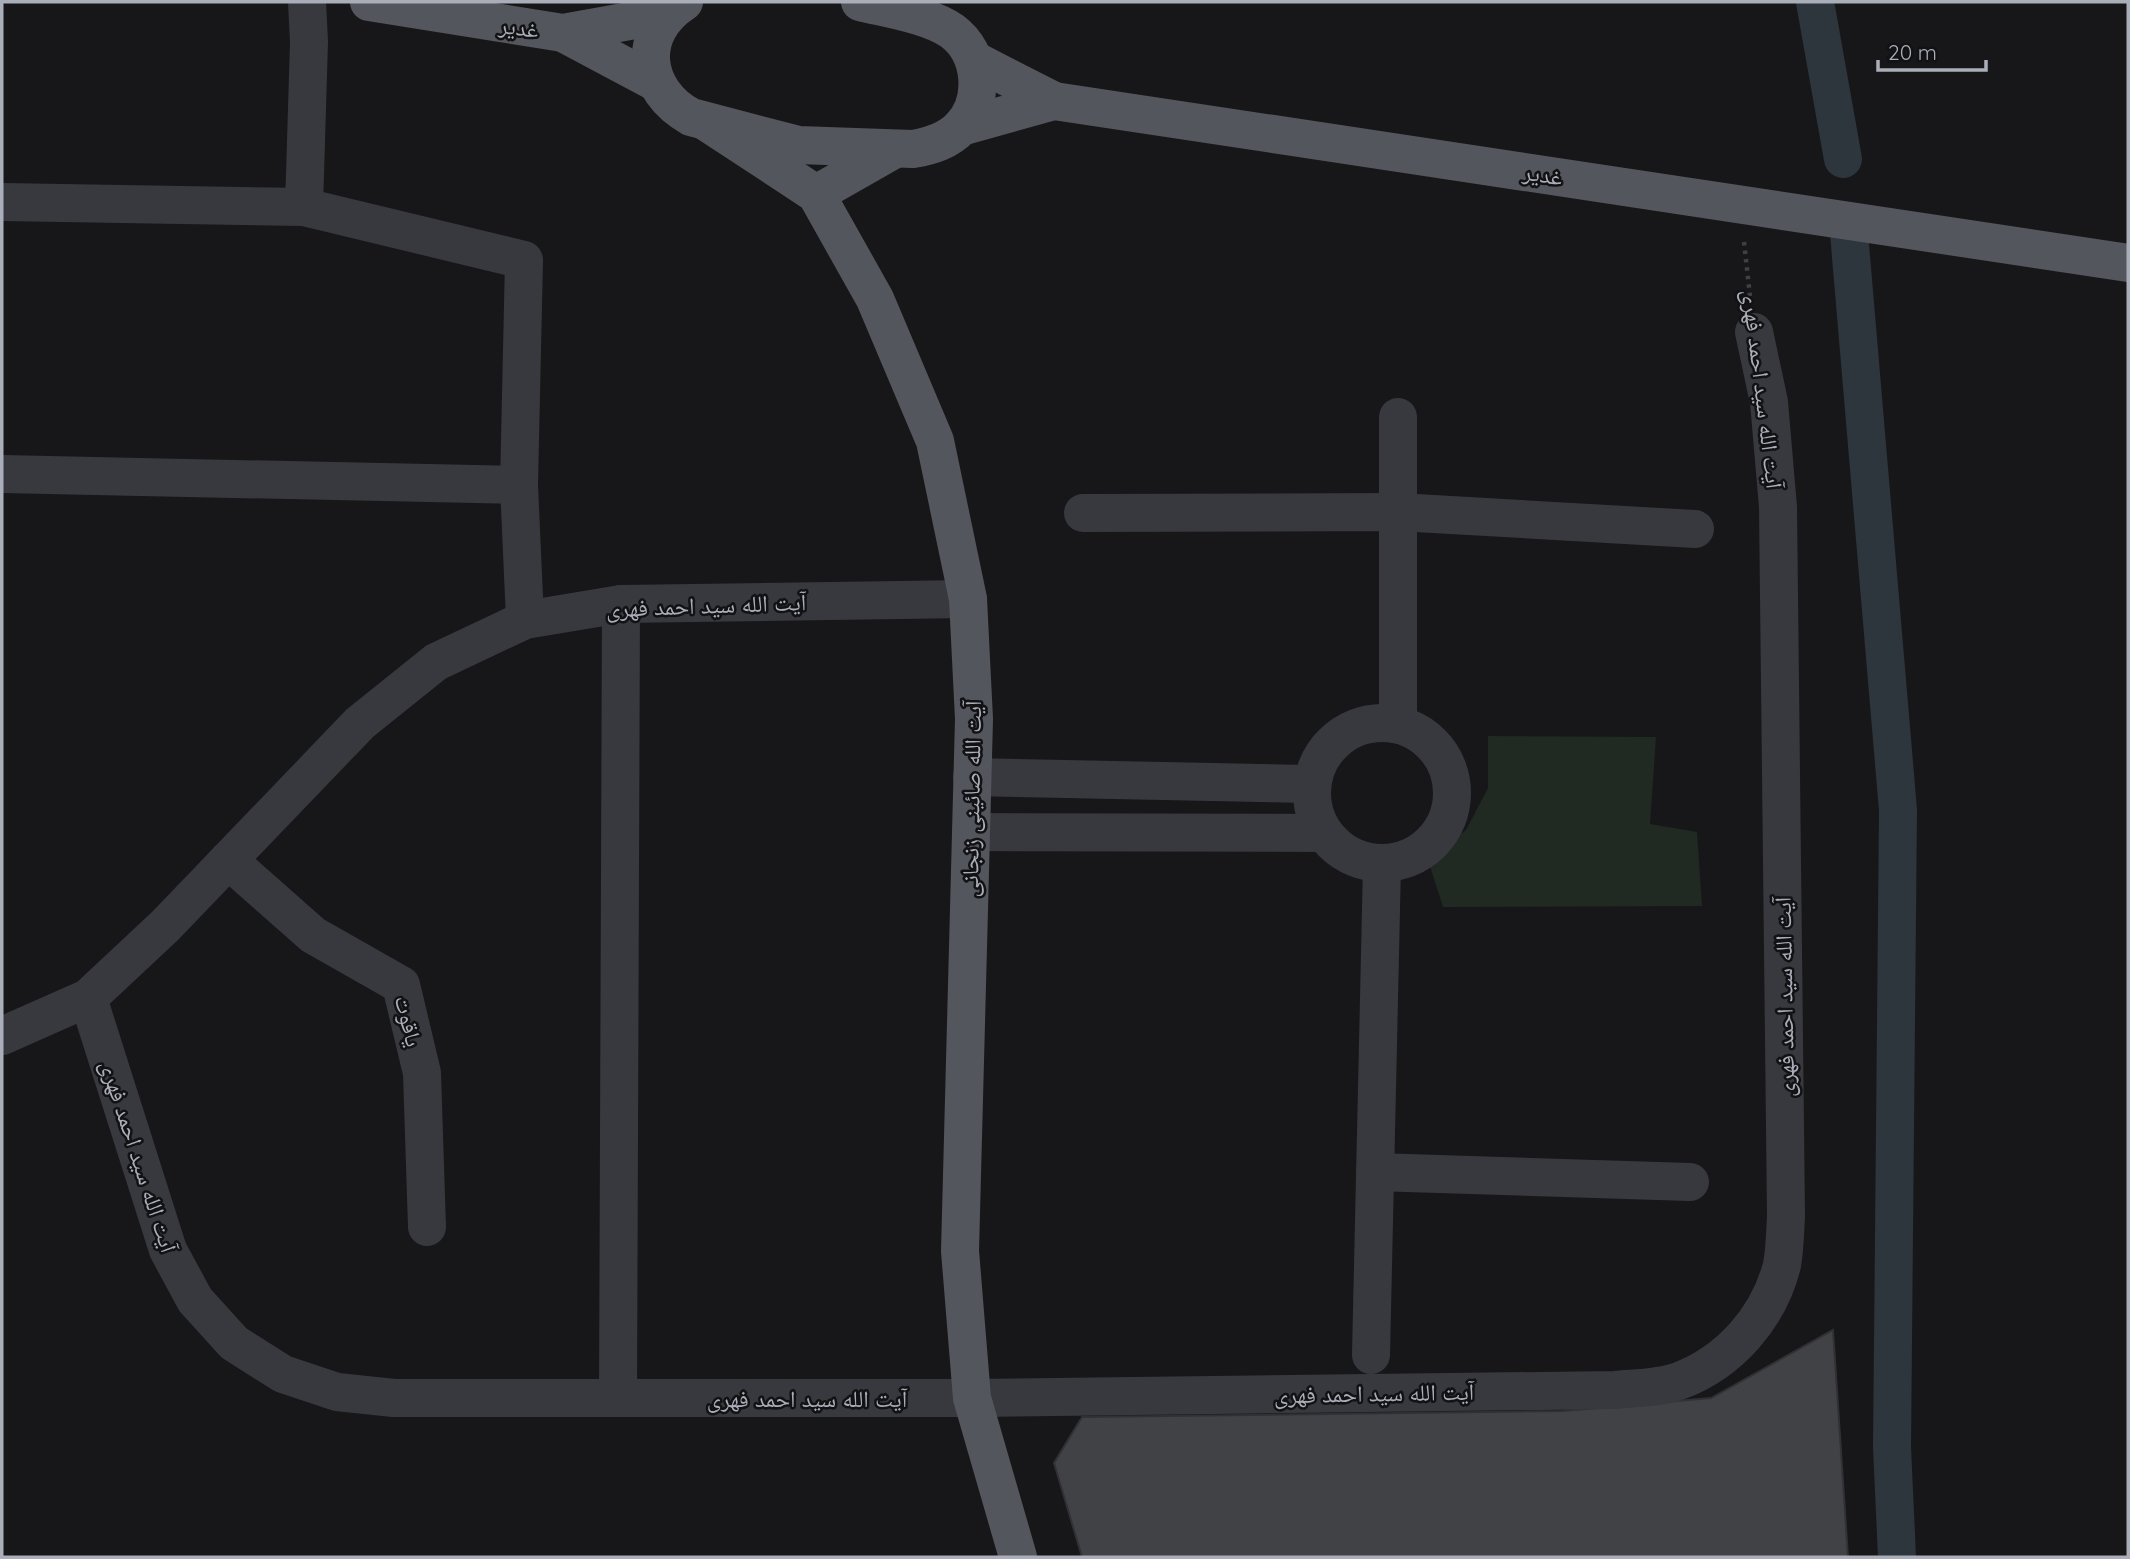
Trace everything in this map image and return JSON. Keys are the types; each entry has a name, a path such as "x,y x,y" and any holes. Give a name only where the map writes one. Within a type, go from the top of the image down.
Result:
{"main road":[{"name":"غدیر","path":"369,2 563,33 679,5"},
{"path":"860,2 938,23 953,32 965,45 974,60 977,77 971,111 961,127"},
{"path":"679,5 657,29 651,48 655,82 676,108 708,122"},
{"path":"563,33 655,82"},
{"path":"974,60 1054,101"},
{"name":"غدیر","path":"708,122 798,145 895,149 931,146 961,127 1054,101 2128,263"},
{"name":"آیت الله صائینی زنجانی","path":"708,122 816,194 874,299 935,440 968,599 974,719 960,1251 972,1398 1018,1557"},
{"path":"816,194 895,149"}],"street":[{"path":"304,206 309,42 307,2"},
{"path":"2,202 304,206 524,260 519,485 525,620"},
{"name":"آیت الله سید احمد فهری","path":"88,998 168,1250 195,1300 234,1343 283,1374 337,1392 394,1398 972,1398 1615,1390 1677,1382 1717,1362 1744,1338 1767,1303 1782,1264 1786,1216 1778,507 1769,402 1754,332"},
{"path":"1398,417 1398,722"},
{"path":"2,474 519,485"},
{"path":"1083,513 1398,512 1695,530"},
{"name":"آیت الله سید احمد فهری","path":"2,1036 88,998 165,926 360,723 436,662 525,620 621,604 968,599"},
{"path":"618,1398 621,604"},
{"path":"1398,722 1434,743 1453,779 1449,820 1422,853 1382,865 1348,856 1322,833 1311,784 1326,747 1359,724 1398,722"},
{"path":"972,778 1311,784"},
{"path":"971,832 1322,833"},
{"name":"یاقوت","path":"228,860 313,935 401,985 422,1073 427,1227"},
{"path":"1371,1355 1382,865"},
{"path":"1375,1172 1690,1182"}],"path":[{"name":"آیت الله سید احمد فهری","path":"1740,204 1754,332"}],"shaded area":[{"path":"1488,736 1656,737 1650,824 1697,832 1702,906 1443,907 1428,860 1466,830 1488,788"}],"building":[{"path":"1833,1330 1848,1557 1082,1557 1054,1463 1082,1417 1563,1411 1711,1398"}],"waterway":[{"path":"1815,2 1843,159"},
{"path":"1849,233 1898,810 1892,1447 1897,1557"}]}
